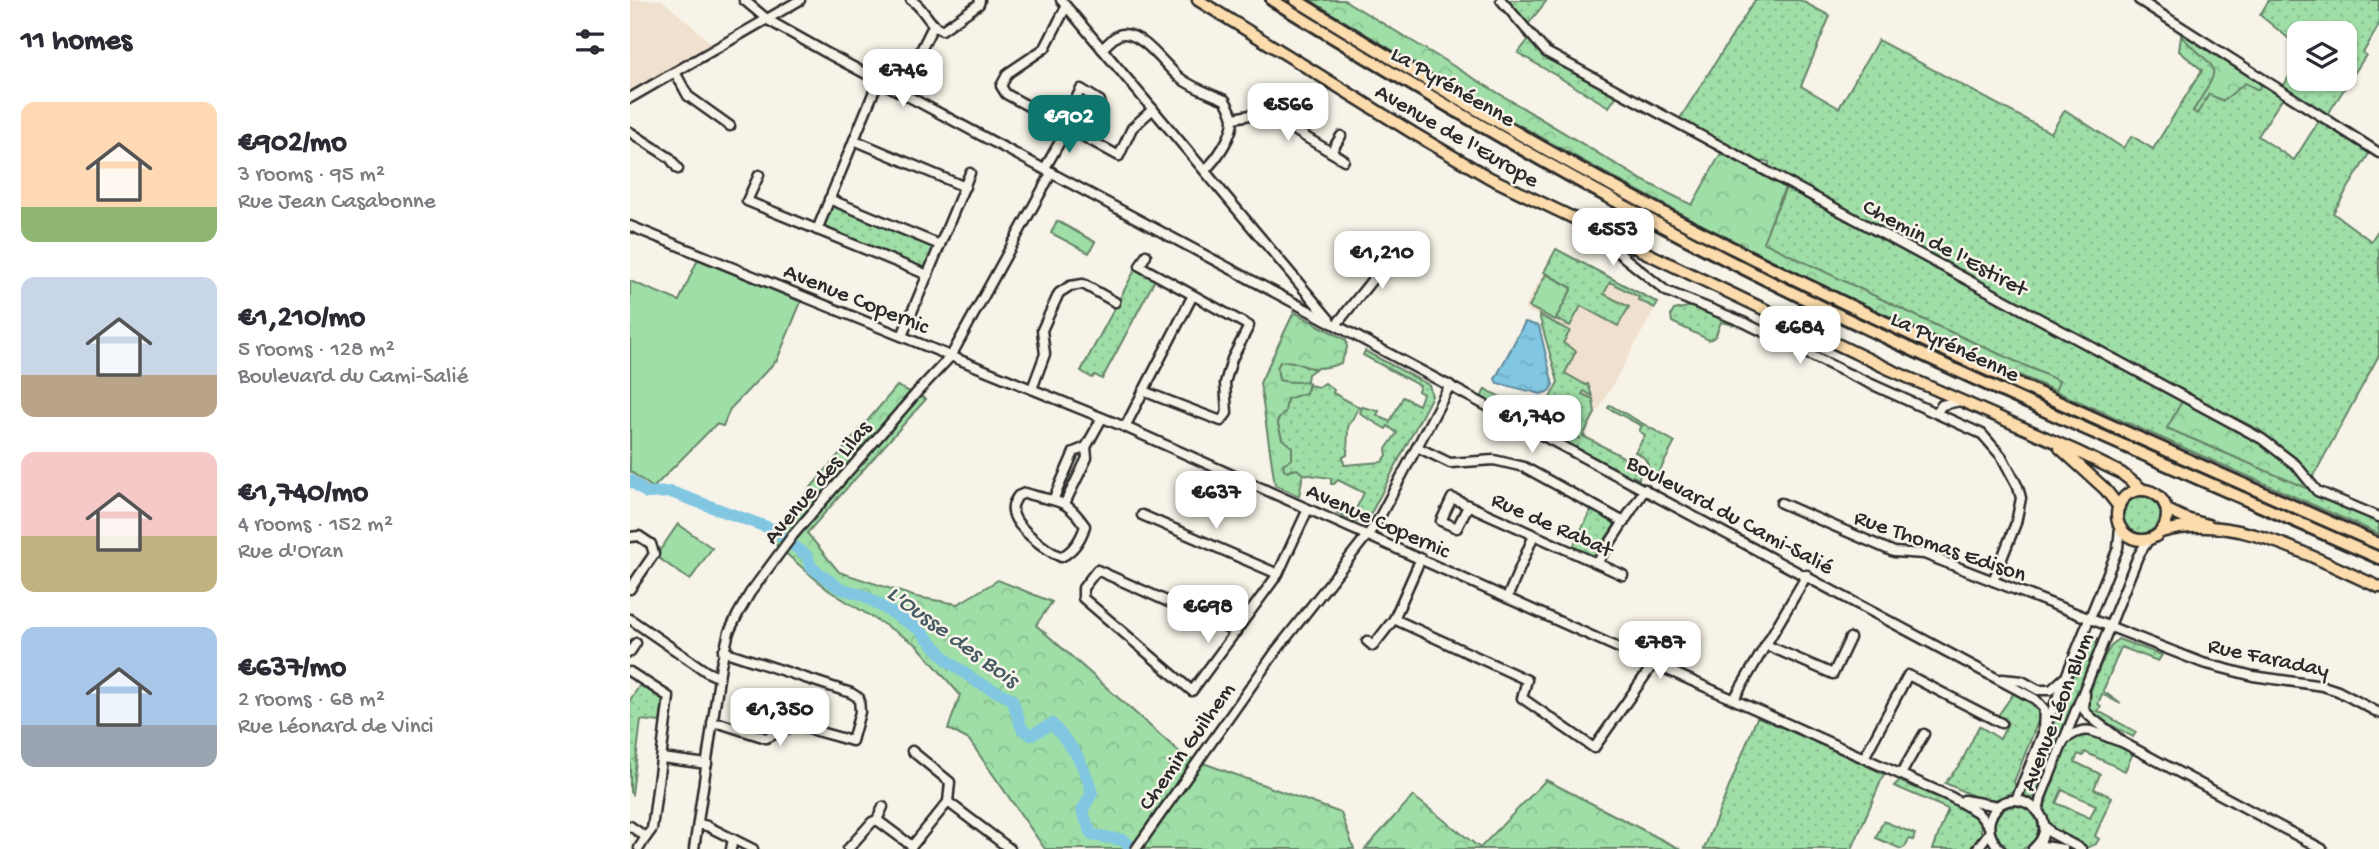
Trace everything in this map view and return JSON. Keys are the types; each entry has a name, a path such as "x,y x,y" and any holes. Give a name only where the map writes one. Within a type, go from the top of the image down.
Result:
{"highway":[{"name":"La Pyrénéenne","path":"1272,0 1455,111 1624,206 1815,304 2379,558"},
{"name":"La Pyrénéenne","path":"1296,0 1435,86 1632,196 1822,293 2379,544"}],"main road":[{"name":"Avenue de l'Europe","path":"1198,0 1490,178 1960,401 2121,473 2143,490"},
{"name":"Avenue de l'Europe","path":"2051,441 2094,478 2119,507"},
{"path":"2161,532 2166,524 2167,510 2161,498 2143,490 2128,495 2119,507 2120,527 2132,538 2149,539 2161,532 2177,528 2219,529"},
{"path":"2167,510 2219,529 2266,538 2379,587"}],"street":[{"name":"Boulevard du Cami-Salié","path":"744,0 768,20 2000,679 2035,699 2044,709 2043,732"},
{"path":"630,98 800,0"},
{"path":"912,0 918,4 933,26 942,30 979,4 980,0"},
{"name":"Chemin de l'Estiret","path":"1501,0 1546,52 2262,439 2296,465 2317,491 2379,517"},
{"path":"2139,0 2379,153"},
{"path":"1153,109 1132,128 1119,156 1006,94 1001,86 1008,73 1045,48 1064,4 1205,170 1334,324 1404,240"},
{"path":"916,60 933,26"},
{"path":"1102,49 1118,35 1129,34 1156,51 1182,79 1205,93 1224,100 1234,118 1232,128 1205,170"},
{"path":"675,72 688,96 730,126"},
{"path":"817,230 879,79"},
{"name":"Avenue des Lilas","path":"694,849 723,652 729,632 744,604 783,547 951,356 1049,170 1072,106"},
{"path":"1234,118 1261,113 1269,115 1344,160"},
{"path":"630,132 670,158 678,169"},
{"path":"1331,152 1341,136"},
{"path":"854,140 965,187"},
{"path":"902,336 970,173"},
{"path":"759,175 747,201 928,275"},
{"path":"829,199 940,245"},
{"path":"1579,221 1667,291 1743,322 1849,374 1970,427 1990,441 2018,487 2021,498 2020,511 1993,581"},
{"name":"Avenue Copernic","path":"630,226 1125,427 1901,774 1977,812 2000,849"},
{"path":"1143,391 1221,421 1227,414 1225,383 1232,359 1249,326 1140,266 1146,255"},
{"path":"1032,389 1045,354 1042,330 1059,293 1070,286 1083,284 1115,302"},
{"path":"1125,427 1193,295"},
{"name":"Chemin Guilhem","path":"1138,847 1276,651 1376,524 1450,385"},
{"path":"1936,413 1942,405 1960,401"},
{"path":"1065,503 1087,458 1086,447 1102,418"},
{"path":"1054,498 1074,452 1086,447"},
{"path":"1418,447 1450,463 1494,460 1524,467 1624,522"},
{"path":"1597,563 1646,489"},
{"path":"1025,493 1040,498 1054,498 1065,503 1084,526 1082,536 1069,553 1060,557 1032,537 1013,514 1013,505 1018,496 1025,493"},
{"name":"Rue Thomas Edison","path":"1781,503 1894,552 1924,554 2089,619"},
{"name":"Rue de Rabat","path":"1468,506 1623,575"},
{"path":"1236,632 1097,570 1083,588 1083,598 1192,691 1236,632 1278,574 1308,509"},
{"path":"1142,515 1278,574"},
{"name":"Avenue Léon Blum","path":"2016,800 2118,548 2120,527"},
{"path":"1507,598 1534,535"},
{"path":"630,537 639,536 651,544 654,554 630,589"},
{"name":"Avenue Léon Blum","path":"2038,811 2109,626 2138,556 2149,539"},
{"path":"1367,640 1373,646 1394,619 1421,558"},
{"path":"1734,699 1807,576"},
{"path":"630,619 707,672 719,677"},
{"path":"1394,619 1527,680 1522,698 1594,748 1654,663"},
{"name":"Avenue Léon Blum","path":"2089,619 2109,626"},
{"name":"Rue Faraday","path":"2109,626 2203,663 2253,676 2323,686 2379,713"},
{"path":"1766,645 1833,674 1850,638"},
{"path":"630,652 636,643"},
{"path":"712,723 766,738 795,725 852,741 861,706 859,698 851,692 723,652"},
{"path":"630,672 669,697 652,829 639,849 630,842"},
{"path":"1864,758 1909,675 2001,723"},
{"name":"Boulevard du Cami-Salié","path":"2000,679 2022,681 2038,690 2051,690 2065,678"},
{"path":"2085,686 2084,710 2093,721 2112,732 2122,742"},
{"path":"2063,740 2076,731 2090,729 2122,742 2322,849"},
{"path":"1901,774 1924,734"},
{"path":"877,820 914,847 948,802 950,782 912,751"},
{"path":"662,758 707,764"},
{"name":"Avenue Copernic","path":"1951,797 1998,807"},
{"path":"1977,849 1989,829 1993,812 1998,807 2016,800 2032,805 2051,833 2081,849"},
{"path":"948,802 1010,849"},
{"path":"848,849 872,822 877,820 883,807"},
{"path":"699,824 753,849"},
{"path":"2044,825 2035,847 2063,849"},
{"path":"630,826 646,837"},
{"path":"731,849 733,839"}],"shaded area":[{"path":"630,0 662,0 713,45 630,91"},
{"path":"1556,249 1658,303 1582,440 1539,417 1558,381 1539,316 1524,309"}],"green space":[{"path":"1310,0 1344,0 1644,181 1692,205 1721,153 1785,187 1763,242 2059,381 2055,391 1843,295 1707,228 1572,155"},
{"path":"1504,0 1547,0 1526,27"},
{"path":"1755,0 1800,0 1830,16 1801,86 1839,108 1878,40 2051,133 2065,110 2123,148 2132,136 2153,149 2202,70 2179,51 2181,36 2214,66 2211,84 2193,111 2197,113 2209,94 2245,82 2264,80 2285,94 2258,136 2294,160 2320,119 2370,152 2333,213 2371,241 2379,229 2379,355 2313,477 2258,429 2167,428 2379,519 2379,534 2055,391 2059,381 1762,242 1789,181 1768,170 1769,162 1758,164 1677,123"},
{"path":"2269,0 2379,0 2379,25 2357,69 2357,21 2287,21 2287,37 2260,15"},
{"path":"2184,31 2264,80 2258,90 2245,83 2223,101 2209,94 2197,114 2193,111 2210,84 2213,69 2181,36"},
{"path":"1529,39 1542,55 1618,94 1609,107 1518,53"},
{"path":"2290,91 2343,91 2328,114"},
{"path":"832,200 936,243 923,273 819,231"},
{"path":"1057,221 1095,242 1089,253 1051,233"},
{"path":"1556,249 1658,303 1655,308 1610,282 1604,294 1629,307 1618,326 1581,306 1570,326 1556,319 1572,288 1544,272"},
{"path":"698,259 801,302 777,360 730,409 723,426 716,424 653,488 630,471 630,281 679,301"},
{"path":"1137,266 1157,276 1102,379 1095,375 1092,378 1081,371"},
{"path":"1546,274 1572,288 1555,320 1529,307"},
{"path":"1692,306 1734,325 1721,322 1715,337 1709,340 1672,322 1671,315 1674,310"},
{"path":"1294,312 1346,340 1347,348 1341,363 1335,365 1312,368 1285,361 1280,362 1277,368 1279,380 1309,383 1306,393 1287,399 1285,412 1277,421 1282,439 1292,447 1292,459 1283,464 1284,470 1287,472 1297,469 1303,474 1299,496 1275,485 1260,383"},
{"path":"1539,315 1570,331 1563,343 1576,351 1565,373 1588,384 1592,396 1584,391 1582,394 1593,399 1595,413 1583,436 1625,458 1627,454 1638,460 1641,465 1639,479 1633,476 1632,478 1481,398 1485,389 1581,439 1541,416 1558,382"},
{"path":"1365,351 1429,385 1432,396 1368,519 1357,522 1337,513 1348,505 1356,509 1364,493 1338,480 1331,484 1331,478 1303,474 1293,469 1287,472 1284,470 1283,464 1292,457 1292,447 1282,439 1277,421 1287,399 1308,389 1309,385 1318,387 1325,383 1334,390 1333,393 1359,407 1348,427 1344,465 1382,462 1387,455 1386,449 1397,433 1388,426 1386,429 1362,415 1362,407 1379,411 1377,415 1390,422 1403,397 1419,405 1423,394 1418,391 1420,386 1363,355"},
{"path":"1287,360 1315,369 1308,374 1307,381 1279,380 1277,368 1280,361"},
{"path":"897,386 926,399 807,533 839,572 916,597 958,604 998,580 1052,602 1036,625 1184,756 1341,813 1354,849 1045,849 969,740 948,729 960,695 917,645 828,590 768,538"},
{"path":"2186,394 2258,429 2313,477 2306,488 2167,428"},
{"path":"1610,405 1675,442 1657,476 1647,475 1646,461 1635,452 1645,435 1639,431 1642,426 1608,408"},
{"path":"2143,495 2151,496 2157,501 2162,507 2162,523 2157,529 2151,534 2143,535 2135,534 2129,529 2124,523 2123,515 2124,507 2129,501 2135,496"},
{"path":"1592,507 1614,522 1593,557 1572,549"},
{"path":"678,524 712,548 690,580 656,556"},
{"path":"2089,635 2096,637 2099,643 2037,797 2028,799 2023,794"},
{"path":"2118,639 2162,655 2158,661 2121,647 2103,691 2121,704 2102,694 2098,704 2101,706 2098,711 2136,732 2133,737 2097,717 2089,708 2098,671"},
{"path":"640,685 663,699 660,722 641,720 632,794 630,700"},
{"path":"2016,690 2031,700 2040,716 2014,782 2014,790 1988,800 1972,796 1945,783 1961,763 1979,726 2000,739 2008,723 1997,717"},
{"path":"1758,715 1884,774 1852,849 1704,849"},
{"path":"2090,732 2133,753 2125,771 2085,752 2083,756 2078,754 2075,762 2100,774 2094,789 2112,797 2095,836 2099,839 2096,844 2087,848 2055,834 2047,822 2045,811 2054,773 2068,740","holes":["2062,790 2096,805 2090,818 2056,803"]},
{"path":"1546,780 1680,849 1365,849 1413,796 1480,848"},
{"path":"1899,781 1973,812 1981,826 1981,838 1970,849 1933,849 1948,809 1894,786"},
{"path":"2016,806 2031,813 2038,828 2031,843 2016,850 2001,843 1994,828 2001,813"},
{"path":"1883,821 1915,834 1913,840 1909,839 1901,849 1876,838"}],"water":[{"path":"1525,322 1539,326 1553,385 1550,391 1541,394 1497,383 1495,379"}],"waterway":[{"name":"L'Ousse des Bois","path":"630,480 647,493 671,492 772,529 807,556 811,567 839,588 863,595 919,629 948,661 977,682 1012,699 1022,729 1031,735 1052,724 1077,756 1088,781 1092,793 1082,811 1092,835 1123,840 1134,849"}]}
